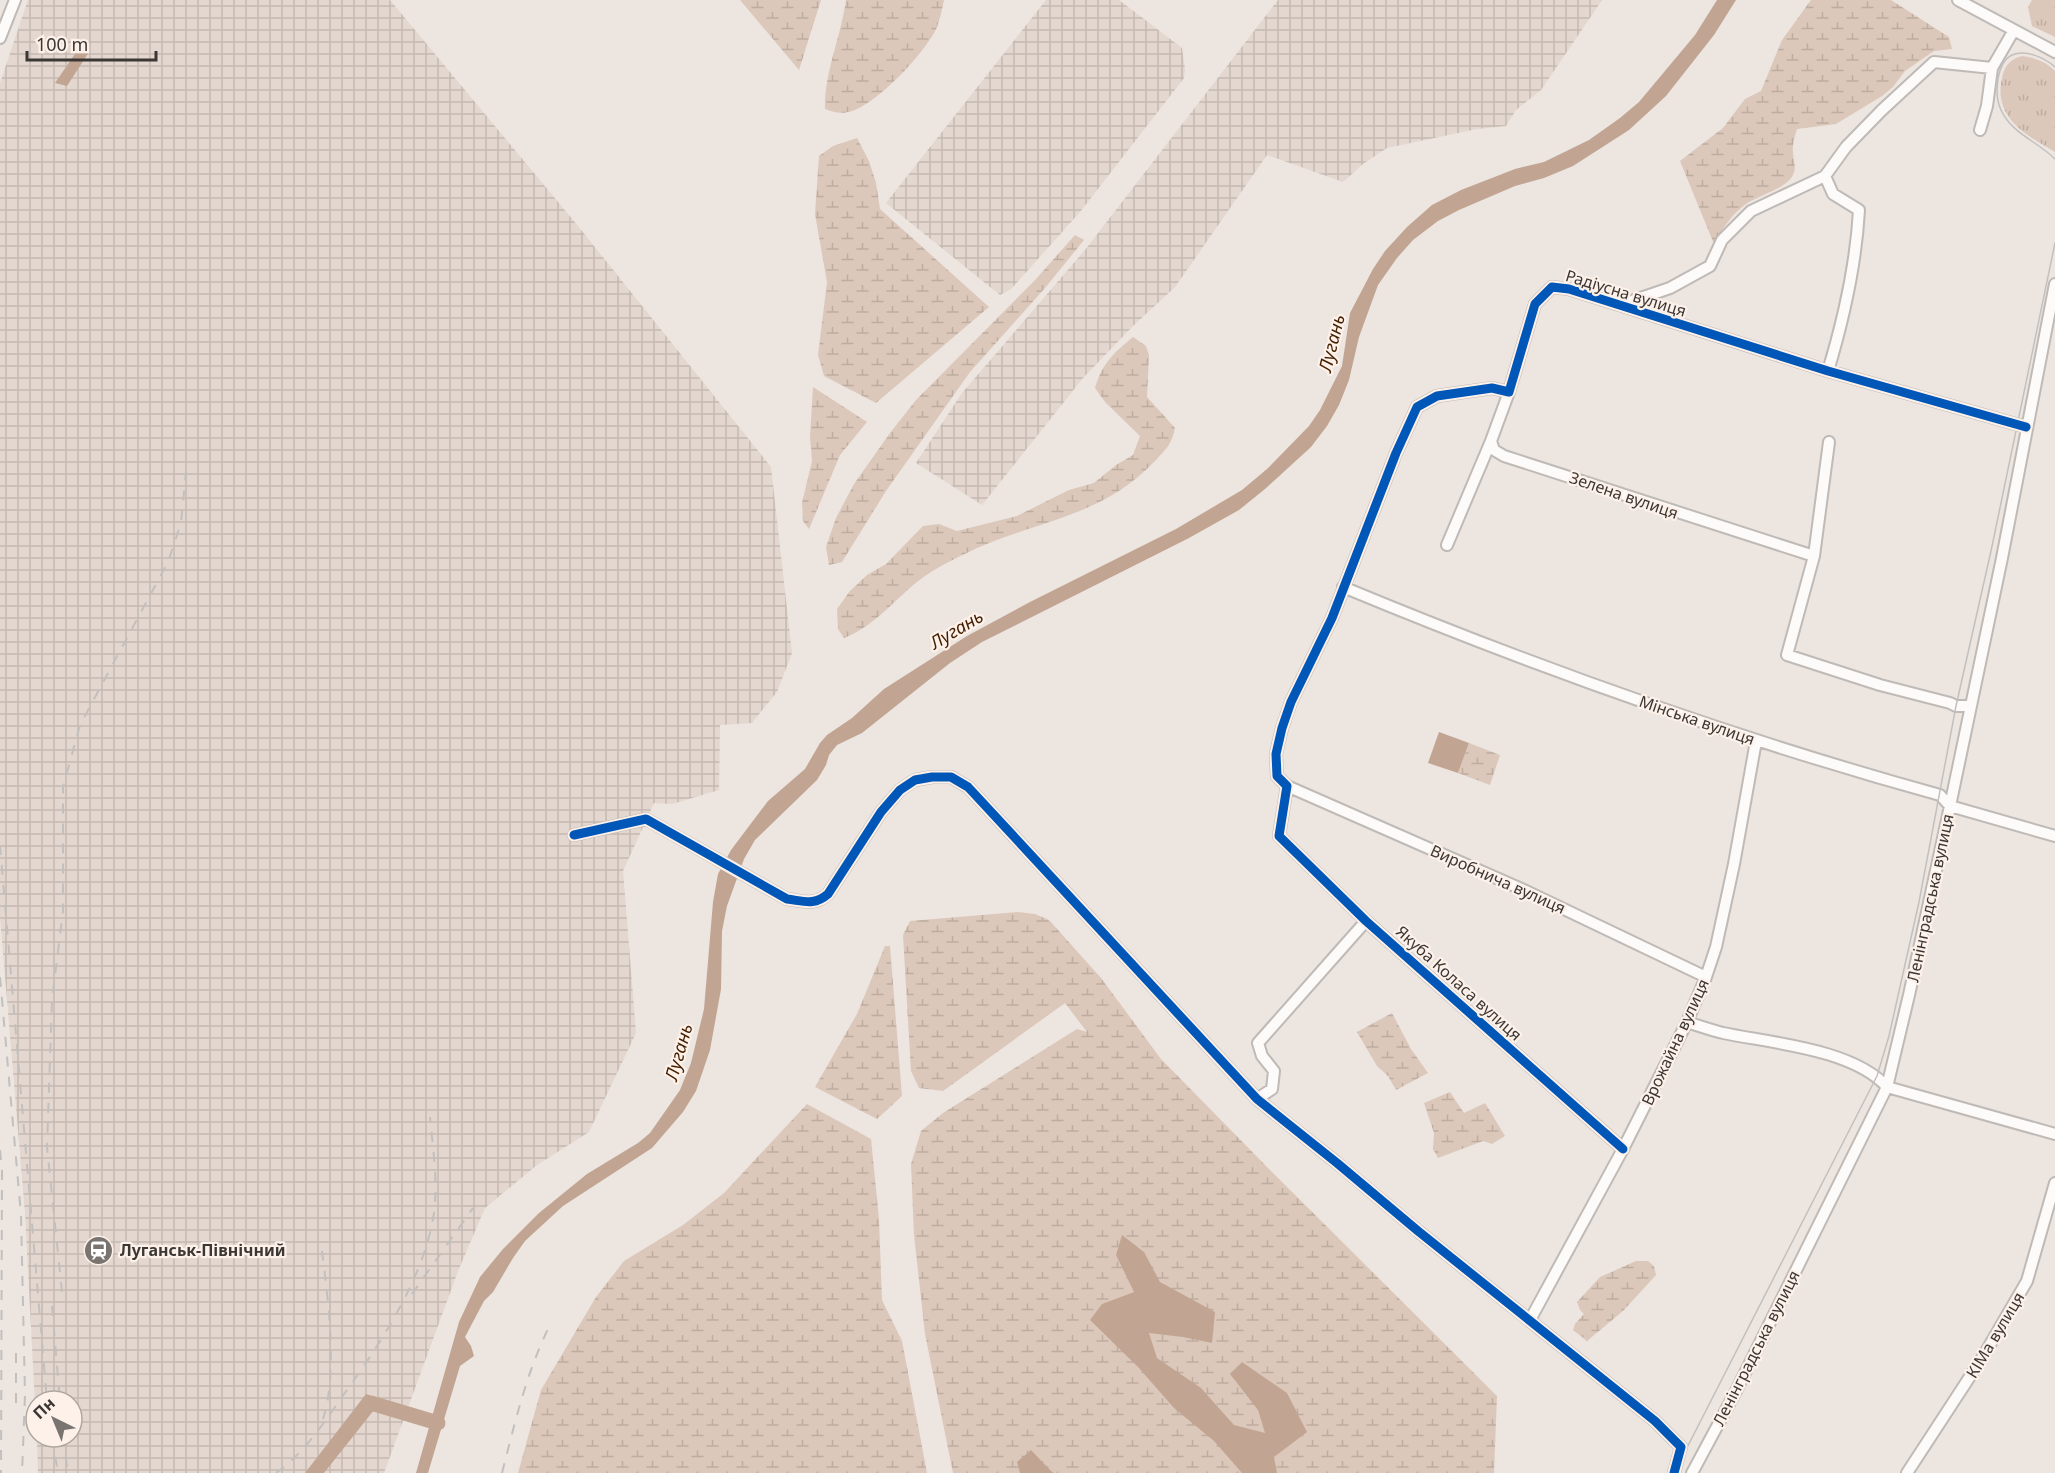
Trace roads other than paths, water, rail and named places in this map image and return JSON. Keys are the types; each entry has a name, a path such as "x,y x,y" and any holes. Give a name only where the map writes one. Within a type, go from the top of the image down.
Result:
{"street":[{"path":"0,38 15,0"},
{"path":"1958,0 2055,52"},
{"path":"1980,130 1987,106 1992,68 2014,30"},
{"path":"1620,305 1670,288 1710,266 1722,240 1751,211 1825,176 1846,147 1934,62 1992,68"},
{"path":"1825,176 1833,194 1859,210 1858,236 1850,284 1841,328 1828,371"},
{"name":"Ленінградська вулиця","path":"1692,1473 1735,1393 1887,1087 1909,995 2002,558 2055,284"},
{"name":"Радіусна вулиця","path":"1509,392 1535,304 1552,286 1569,289 1828,371 2026,427"},
{"path":"1287,786 1277,776 1276,754 1282,728 1332,618 1395,453 1417,407 1437,396 1492,388 1509,392 1447,545"},
{"name":"Зелена вулиця","path":"1491,441 1494,450 1504,456 1814,556"},
{"path":"1829,442 1814,556 1787,655 1880,685 1956,706 1970,706"},
{"name":"Мінська вулиця","path":"1343,587 1454,633 1756,741 1940,795 1950,806 2055,836"},
{"name":"Врожайна вулиця","path":"1530,1320 1623,1149 1687,1022 1706,977 1716,947 1734,864 1756,741"},
{"path":"574,835 646,819 787,899 819,901 828,894 881,812 900,789 915,780 951,777 968,787 1257,1099 1655,1421 1681,1447 1674,1473"},
{"name":"Якуба Коласа вулиця","path":"1287,786 1278,836 1366,921 1623,1149"},
{"name":"Виробнича вулиця","path":"1287,786 1526,891 1706,977"},
{"path":"1257,1099 1272,1089 1274,1071 1262,1056 1258,1043 1366,921"},
{"path":"1687,1022 1720,1032 1835,1057 1867,1070 1877,1076 1887,1087 2055,1134"},
{"name":"КІМа вулиця","path":"1907,1473 1984,1355 2028,1281 2055,1183"}],"waterway":[{"path":"371,1403 438,1423"}],"tram line":[{"path":"2055,67 2035,55 2017,53 2007,59 2003,65 1997,88 1999,104 2006,118 2018,131 2055,159"},
{"path":"1674,1473 1877,1076 1889,1036 1919,902 1956,706 1991,551 2055,243"}],"railway":[{"path":"62,1292 47,1147 52,1000 63,911 63,787 80,725 168,562 181,523 186,472"},
{"path":"0,845 46,1389"},
{"path":"0,977 21,1215 25,1395 22,1473"},
{"path":"276,1473 304,1447 328,1417 385,1333 411,1286 429,1238 434,1213 435,1177 430,1117"},
{"path":"0,1150 2,1171 1,1473"},
{"path":"412,1294 473,1208"},
{"path":"322,1251 331,1358 328,1400 323,1419"},
{"path":"52,1306 59,1389"},
{"path":"502,1473 528,1378 551,1323"},
{"path":"16,1353 16,1413"},
{"path":"54,1449 58,1473"},
{"path":"65,1449 68,1473"}],"place":[{"name":"Луганськ-Північний","path":"99,1250"}],"water label":[{"name":"Лугань","path":"1331,343"},
{"name":"Лугань","path":"956,629"},
{"name":"Лугань","path":"678,1052"}]}
